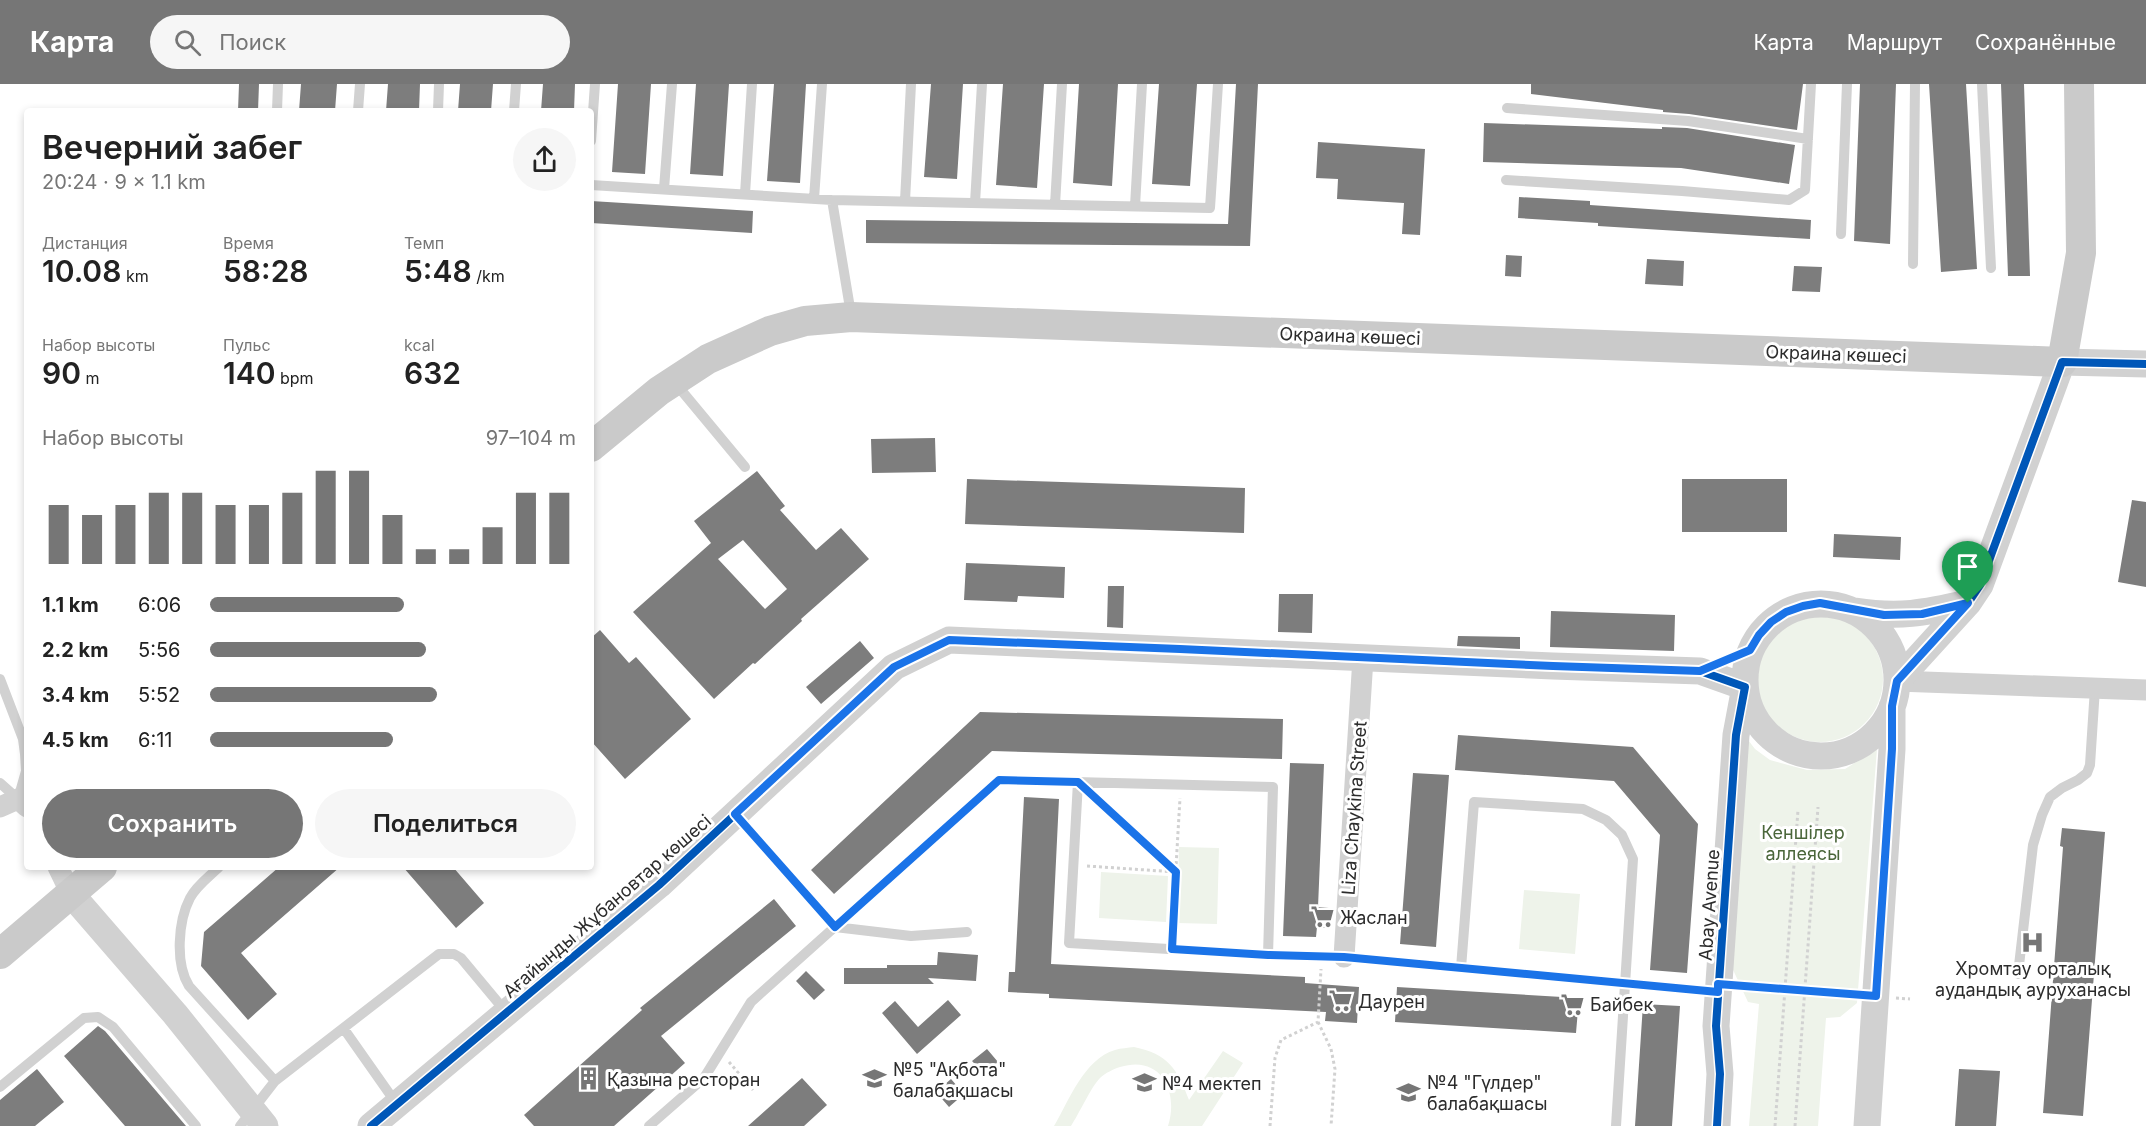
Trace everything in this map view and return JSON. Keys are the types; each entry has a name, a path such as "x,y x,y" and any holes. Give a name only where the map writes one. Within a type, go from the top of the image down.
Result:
{"main road":[{"path":"2062,362 2081,253 2079,84"},
{"name":"Окраина көшесі","path":"594,444 632,412 708,359 770,332 805,321 851,317 2062,362"},
{"path":"0,954 99,870"}],"street":[{"name":"Окраина көшесі","path":"2062,362 2146,364"},
{"path":"1968,603 1922,614 1884,615 1820,603 1786,612 1765,628 1750,650 1745,668 1745,687 1748,704 1755,719 1779,743 1794,751 1811,755 1844,752 1860,745 1879,728 1895,694 1968,603 1980,585 2062,362"},
{"path":"1855,611 1869,621 1886,641 1896,664 1867,1126"},
{"name":"Ағайынды Жұбановтар көшесі","path":"371,1126 659,885 894,667 949,640 1700,671"},
{"path":"1700,671 1750,650"},
{"name":"Liza Chaykina Street","path":"1344,957 1363,658"},
{"path":"1700,671 1745,687"},
{"name":"Abay Avenue","path":"1717,1126 1720,1074 1716,1026 1718,988 1736,735 1745,687"},
{"path":"1895,694 2095,688 2146,690"},
{"path":"59,870 71,894 175,1014 252,1120"}],"lane":[{"path":"277,108 278,84"},
{"path":"358,108 360,84"},
{"path":"438,108 440,84"},
{"path":"514,108 516,84"},
{"path":"593,108 595,84"},
{"path":"664,189 672,84"},
{"path":"745,194 752,84"},
{"path":"814,199 822,84"},
{"path":"904,201 911,84"},
{"path":"975,203 982,84"},
{"path":"1055,205 1062,84"},
{"path":"1135,206 1142,84"},
{"path":"594,185 832,200 1210,208 1218,84"},
{"path":"1506,180 1789,200 1805,190 1811,84"},
{"path":"1841,234 1847,84"},
{"path":"1913,264 1915,84"},
{"path":"1983,84 1991,267"},
{"path":"1508,108 1688,121 1808,139"},
{"path":"832,200 851,317"},
{"path":"674,381 745,467"},
{"path":"0,679 24,749"},
{"path":"2018,974 2034,845 2042,815 2050,797 2087,773 2090,765 2095,688"},
{"path":"15,804 24,777"},
{"path":"648,1126 704,1078 751,1002 999,780 1273,787 1268,955"},
{"path":"1078,782 1069,943 1268,955 1344,957 1625,983 1718,988"},
{"path":"0,783 15,804"},
{"path":"1461,968 1474,802 1583,809 1606,820 1622,835 1633,859 1616,1126"},
{"path":"735,814 835,927 911,936 967,932"},
{"path":"216,870 199,885 185,909 179,950 180,966 189,986 275,1081"},
{"path":"252,1120 275,1081 439,954 453,954 461,957 507,1012"},
{"path":"0,1087 84,1018 98,1017 113,1027 196,1126"},
{"path":"344,1029 397,1104"}],"path":[{"path":"1078,782 1176,872"},
{"path":"1172,949 1181,785"},
{"path":"1795,1126 1818,807"},
{"path":"1775,1126 1798,810"},
{"path":"1074,865 1176,872"},
{"path":"1322,957 1318,1022 1331,1049 1335,1069 1331,1126"},
{"path":"1718,988 1785,989 1910,999"},
{"path":"1270,1126 1275,1058 1281,1040 1318,1022"},
{"path":"720,1051 753,1090"}],"green space":[{"path":"1820,616 1844,621 1864,635 1878,655 1883,679 1878,703 1864,723 1844,737 1820,742 1796,737 1776,723 1762,703 1757,679 1762,655 1776,635 1796,621"},
{"name":"Кеншілер аллеясы","path":"1745,736 1755,749 1770,760 1807,770 1845,769 1877,749 1857,1003 1840,1017 1826,1018 1818,1126 1749,1126 1759,1004 1748,1002 1728,959"},
{"path":"1179,847 1219,848 1217,924 1177,923"},
{"path":"1101,872 1168,876 1166,922 1099,918"},
{"path":"1524,890 1580,894 1575,954 1519,949"},
{"path":"1134,1047 1155,1054 1170,1064 1180,1079 1189,1100 1223,1051 1243,1063 1202,1126 1168,1126 1171,1101 1164,1079 1156,1071 1146,1066 1134,1064 1115,1069 1100,1078 1071,1126 1054,1126 1078,1082 1094,1062 1115,1050"}],"building":[{"path":"239,84 259,84 258,108 238,108"},
{"path":"301,84 337,84 335,108 299,108"},
{"path":"388,84 420,84 419,108 386,108"},
{"path":"460,84 493,84 491,108 458,108"},
{"path":"543,84 575,84 574,108 541,108"},
{"path":"618,84 651,84 645,174 612,172"},
{"path":"696,84 729,84 723,176 690,174"},
{"path":"774,84 806,84 800,183 767,181"},
{"path":"931,84 963,84 957,179 924,177"},
{"path":"1003,84 1044,84 1037,188 996,185"},
{"path":"1079,84 1118,84 1112,186 1073,183"},
{"path":"1159,84 1197,84 1190,186 1152,184"},
{"path":"1236,84 1258,84 1250,246 866,243 866,220 1228,224"},
{"path":"1531,84 1803,84 1797,130 1663,112 1663,110 1531,94"},
{"path":"1860,84 1896,84 1890,244 1854,241"},
{"path":"1929,84 1966,84 1977,269 1941,272"},
{"path":"2001,84 2024,84 2030,276 2008,276"},
{"path":"1484,123 1687,128 1795,145 1789,184 1681,168 1483,162"},
{"path":"1318,142 1425,149 1420,235 1402,234 1404,203 1337,199 1338,179 1316,178"},
{"path":"1519,197 1590,201 1590,205 1811,220 1810,239 1598,226 1598,223 1518,218"},
{"path":"594,201 753,211 752,233 594,223"},
{"path":"1506,255 1522,256 1521,277 1505,276"},
{"path":"1647,259 1684,261 1683,286 1645,284"},
{"path":"1794,266 1822,267 1820,292 1792,291"},
{"path":"935,438 936,472 872,473 871,439"},
{"path":"757,471 785,506 780,510 816,550 841,528 869,559 714,699 633,612 711,543 694,521","holes":["743,540 787,589 765,609 718,559"]},
{"path":"967,479 1245,488 1244,533 965,524"},
{"path":"1682,479 1787,479 1787,532 1682,532"},
{"path":"2132,500 2146,502 2146,587 2118,582"},
{"path":"1834,534 1901,537 1900,560 1833,557"},
{"path":"966,563 1065,567 1064,598 1018,596 1017,602 964,600"},
{"path":"1108,586 1124,586 1123,628 1107,627"},
{"path":"1279,594 1313,594 1312,633 1278,632"},
{"path":"1551,611 1675,615 1674,651 1550,647"},
{"path":"600,630 629,663 636,657 691,719 625,779 594,744 594,635"},
{"path":"1458,636 1520,637 1520,649 1457,646"},
{"path":"860,641 874,658 821,704 806,687"},
{"path":"980,712 1283,719 1282,759 992,751 834,894 811,870"},
{"path":"1458,735 1633,747 1698,824 1687,973 1650,970 1660,835 1614,781 1455,770"},
{"path":"1290,763 1324,764 1318,907 1329,908 1328,928 1317,927 1316,937 1283,936"},
{"path":"1413,773 1449,775 1436,947 1400,944"},
{"path":"1024,797 1059,799 1051,964 1305,977 1305,983 1359,987 1357,1023 1325,1021 1326,1012 1049,998 1049,994 1008,992 1009,972 1015,972"},
{"path":"2062,828 2105,832 2083,1116 2043,1113 2063,847 2060,846"},
{"path":"276,870 337,870 241,953 277,994 248,1020 201,966 204,932"},
{"path":"406,870 456,870 484,903 456,928"},
{"path":"774,899 796,926 661,1036 685,1063 614,1126 534,1126 524,1115 642,1010 640,1008"},
{"path":"938,952 978,955 976,981 928,978 934,984 844,984 844,968 937,965"},
{"path":"806,971 825,990 814,1000 796,981"},
{"path":"1397,987 1579,998 1576,1033 1395,1022"},
{"path":"948,1000 961,1015 917,1054 882,1013 895,1001 918,1027"},
{"path":"1643,1004 1680,1006 1672,1126 1635,1126"},
{"path":"98,1026 105,1031 186,1126 125,1126 64,1056"},
{"path":"987,1049 998,1062 984,1074 972,1061"},
{"path":"37,1069 64,1102 35,1126 0,1126 0,1100"},
{"path":"1959,1069 2000,1071 1996,1126 1955,1126"},
{"path":"802,1078 827,1105 804,1126 748,1126"},
{"path":"951,1079 964,1094 949,1107 936,1092"}],"cycle path":[{"path":"1897,681 1968,603 1980,585 2062,362 2146,364"},
{"path":"371,1126 659,885 894,667 949,640 1700,671 1745,687 1736,735 1716,1026 1720,1074 1717,1126"}],"place":[{"name":"Жаслан","path":"1322,917"},
{"name":"Хромтау орталық аудандық ауруханасы","path":"2033,942"},
{"name":"Даурен","path":"1340,1001"},
{"name":"Байбек","path":"1572,1004"},
{"name":"Қазына ресторан","path":"589,1079"},
{"name":"№5 \"Ақбота\" балабақшасы","path":"875,1079"},
{"name":"№4 мектеп","path":"1144,1083"},
{"name":"№4 \"Гүлдер\" балабақшасы","path":"1409,1092"}],"route":[{"path":"1820,603 1838,605 1855,611 1884,615 1922,614 1968,603 1897,681 1892,706 1892,749 1876,996 1718,984 1718,992 1344,957 1172,949 1176,872 1078,782 999,780 835,927 735,814 894,667 949,640 1700,671 1750,650 1759,635 1771,622 1786,612 1803,606 1820,603"}]}
